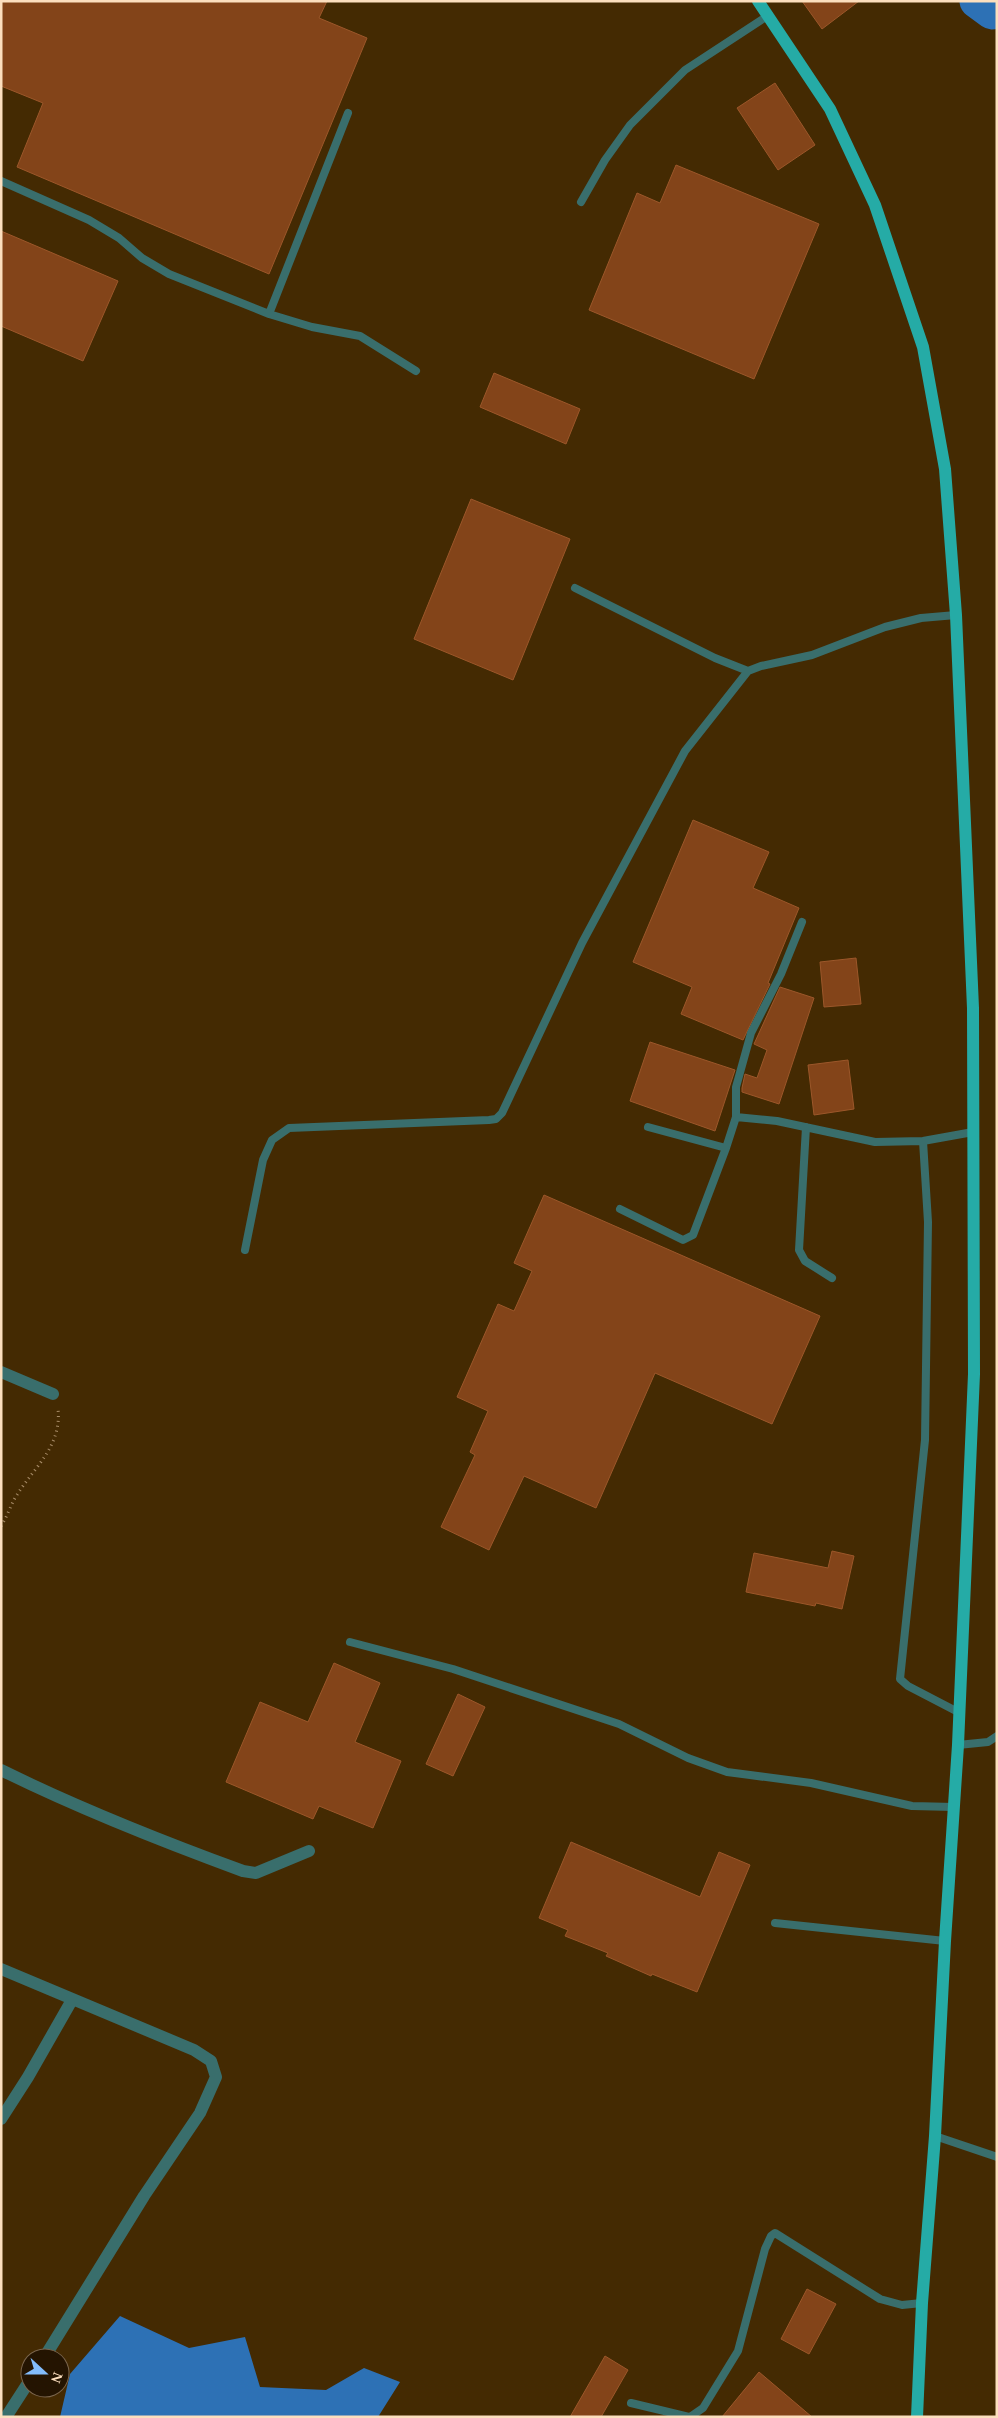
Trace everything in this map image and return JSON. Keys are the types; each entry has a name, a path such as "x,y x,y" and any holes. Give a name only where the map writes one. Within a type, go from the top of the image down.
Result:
{"main road":[{"path":"758,1 830,109 875,205 923,347 945,469 956,615 973,1008 974,1374 958,1745 944,1941 935,2136 922,2303 918,2417"}],"street":[{"path":"1,1372 53,1394"},
{"path":"1,1770 54,1797 160,1841 243,1871 256,1874 309,1851"},
{"path":"1,1969 72,2000 140,2025 194,2050 211,2061 216,2077 200,2113 144,2196 50,2348"},
{"path":"1,2120 72,2000"},
{"path":"6,2417 20,2395"}],"lane":[{"path":"581,202 605,160 630,125 685,70 769,15"},
{"path":"269,314 348,113"},
{"path":"1,181 90,220 119,238 142,258 169,274 269,314 312,327 360,336 416,371"},
{"path":"575,588 716,658 748,671"},
{"path":"245,1250 263,1160 272,1140 289,1128 488,1120 496,1119 502,1113 582,944 685,751 748,671 761,666 812,655 885,627 921,618 956,615"},
{"path":"620,1209 684,1240 693,1235 736,1117 736,1087 751,1033 781,974 802,922"},
{"path":"736,1117 806,1127 875,1142 923,1141 973,1132"},
{"path":"648,1127 726,1148"},
{"path":"806,1127 799,1250 805,1261 832,1278"},
{"path":"923,1141 928,1222 925,1440 900,1679 908,1686 958,1712"},
{"path":"350,1642 453,1669 619,1724 688,1758 727,1772 812,1783 912,1806 954,1807"},
{"path":"958,1745 988,1742 997,1736"},
{"path":"776,1923 944,1941"},
{"path":"935,2136 997,2157"},
{"path":"631,2403 689,2417 703,2408 738,2351 765,2250 771,2236 775,2233 880,2299 902,2305 922,2303"}],"path":[{"path":"1,1526 15,1498 52,1445 59,1421 58,1406 53,1394"}],"water":[{"path":"120,2316 189,2348 245,2337 260,2387 326,2390 364,2368 400,2382 378,2417 60,2417 64,2398 70,2398 70,2374"}],"building":[{"path":"1,1 327,1 319,18 367,38 269,274 17,167 43,103 1,86"},
{"path":"802,1 859,1 822,29"},
{"path":"775,83 815,145 778,170 737,108"},
{"path":"676,165 819,224 754,379 589,310 637,193 660,203"},
{"path":"1,231 118,281 83,361 1,326"},
{"path":"494,373 580,409 566,444 480,407"},
{"path":"471,499 570,539 513,680 414,639"},
{"path":"693,820 769,852 753,888 799,908 768,983 770,984 743,1040 681,1014 692,987 633,962"},
{"path":"856,958 861,1004 824,1007 820,962"},
{"path":"780,987 814,998 779,1104 742,1092 742,1088 745,1074 757,1078 767,1050 754,1044"},
{"path":"650,1042 735,1070 715,1131 630,1101"},
{"path":"848,1060 854,1109 814,1115 808,1065"},
{"path":"544,1195 820,1316 772,1424 655,1373 596,1508 524,1476 489,1550 441,1527 475,1455 470,1452 488,1411 457,1397 498,1304 514,1311 532,1271 514,1263"},
{"path":"832,1551 854,1556 842,1609 816,1603 815,1606 746,1592 754,1553 828,1568"},
{"path":"334,1663 380,1683 355,1742 401,1761 373,1828 319,1806 313,1819 226,1782 260,1702 308,1722"},
{"path":"458,1694 485,1707 453,1776 426,1764"},
{"path":"571,1842 700,1897 719,1852 750,1865 697,1992 652,1974 651,1976 606,1956 608,1953 565,1936 568,1930 539,1918"},
{"path":"807,2289 836,2304 809,2354 781,2339"},
{"path":"605,2356 628,2370 601,2417 570,2417"},
{"path":"759,2372 812,2417 722,2417"}],"waterway":[{"path":"977,1 992,12 997,9"}]}
